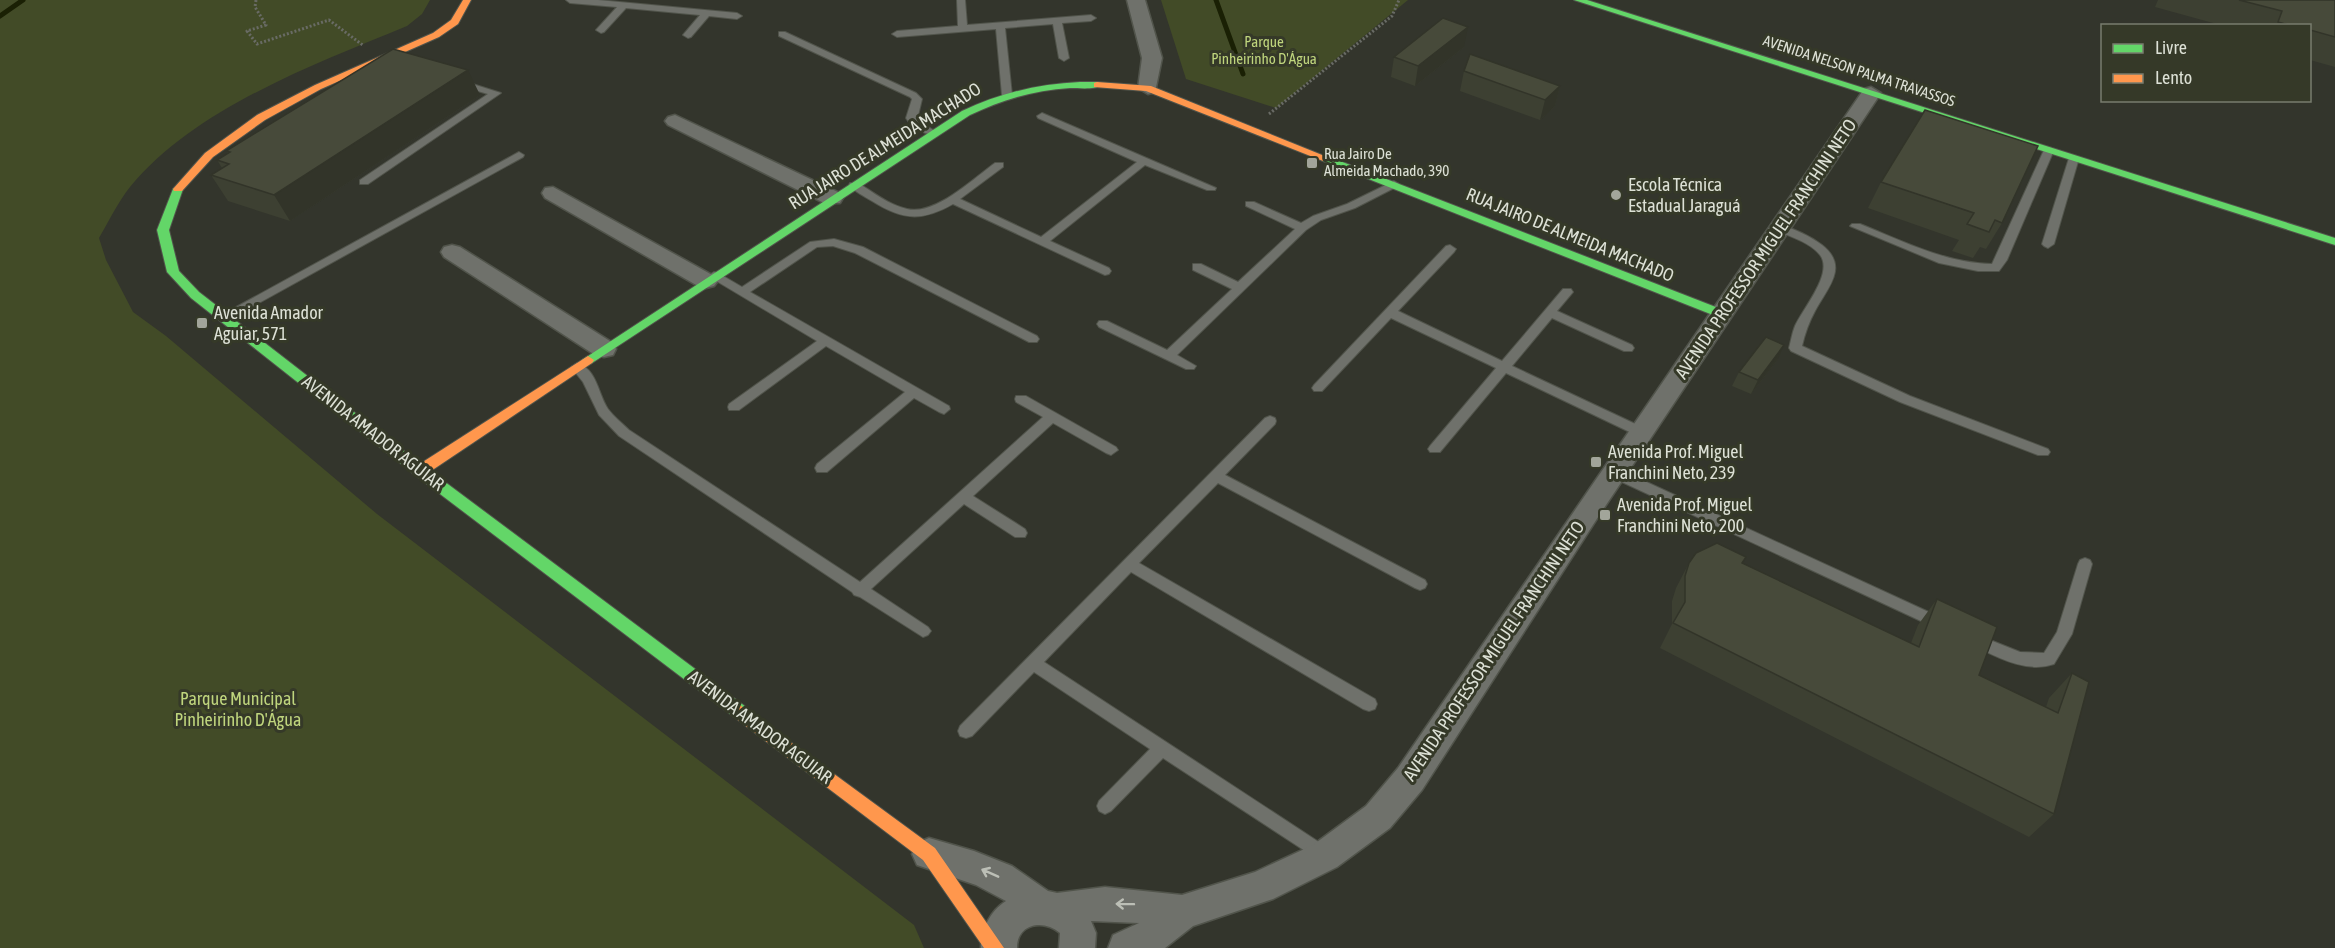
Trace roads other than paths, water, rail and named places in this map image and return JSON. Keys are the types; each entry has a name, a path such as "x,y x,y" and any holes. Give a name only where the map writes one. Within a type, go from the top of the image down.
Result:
{"street":[{"name":"AVENIDA AMADOR AGUIAR","path":"467,0 455,22 436,35 245,126 194,168 174,198 162,229 164,249 174,273 195,295 420,471 929,854 997,948"},
{"path":"1136,0 1152,58 1148,88"},
{"name":"AVENIDA NELSON PALMA TRAVASSOS","path":"1578,0 1752,49 1871,93 2335,242"},
{"name":"RUA JAIRO DE ALMEIDA MACHADO","path":"420,471 832,198 966,113 1007,94 1075,84 1148,88 1722,314"},
{"name":"AVENIDA PROFESSOR MIGUEL FRANCHINI NETO","path":"1182,912 1261,887 1325,856 1378,817 1410,779 1614,472 1871,93"},
{"path":"675,121 832,198"},
{"path":"553,193 710,279"},
{"path":"452,252 603,349"},
{"name":"AVENIDA AMADOR AGUIAR","path":"929,854 987,870 1013,884 1073,923 1078,942 1077,948"},
{"path":"997,948 1001,930 1017,912 1080,904 1132,904 1182,912"},
{"path":"1126,948 1155,934 1182,912"}],"lane":[{"path":"570,0 737,16"},
{"path":"961,0 963,29"},
{"path":"601,30 624,4"},
{"path":"688,35 707,14"},
{"path":"897,34 1091,18"},
{"path":"1057,22 1064,58"},
{"path":"1000,26 1007,94"},
{"path":"782,34 913,95 917,99 913,122 933,133"},
{"path":"379,61 396,66"},
{"path":"364,182 496,93 445,79"},
{"path":"1042,116 1211,188"},
{"path":"1856,226 1960,266 1979,269 1995,268 2001,260 2049,150"},
{"path":"224,317 519,155"},
{"path":"2048,244 2074,158"},
{"path":"1043,241 1144,161"},
{"path":"854,185 904,212 915,214 934,209 999,165"},
{"path":"1169,355 1302,228 1317,218 1351,206 1394,184"},
{"path":"951,199 1105,271"},
{"path":"1250,204 1302,228"},
{"path":"1780,228 1817,243 1827,254 1831,266 1828,282 1798,328 1795,348 1905,399 2043,452"},
{"path":"742,292 814,244 834,242 859,250 1033,339"},
{"path":"1318,388 1450,249"},
{"path":"1197,267 1240,288"},
{"path":"710,279 742,292 944,409"},
{"path":"1435,449 1567,292"},
{"path":"1391,313 1641,432"},
{"path":"1551,313 1628,348"},
{"path":"1103,324 1190,366"},
{"path":"734,407 826,340"},
{"path":"577,367 586,375 596,390 601,407 624,433 859,591 923,631"},
{"path":"822,468 913,392"},
{"path":"1021,399 1111,450"},
{"path":"859,591 1052,417"},
{"path":"966,731 1218,477 1270,421"},
{"path":"1614,472 1959,632 2020,658 2037,662 2049,658 2064,634 2085,564"},
{"path":"1218,477 1420,584"},
{"path":"964,497 1020,533"},
{"path":"1130,565 1369,704"},
{"path":"1034,663 1325,856"},
{"path":"1105,806 1163,747"}],"waterway":[{"path":"0,16 23,0"},
{"path":"1216,0 1243,74"}],"place":[{"name":"Rua Jairo De Almeida Machado, 390","path":"1312,163"},
{"name":"Escola Técnica Estadual Jaraguá","path":"1616,195"},
{"name":"Avenida Amador Aguiar, 571","path":"202,323"},
{"name":"Avenida Prof. Miguel Franchini Neto, 239","path":"1596,462"},
{"name":"Avenida Prof. Miguel Franchini Neto, 200","path":"1605,515"}],"park label":[{"name":"Parque Pinheirinho D'Água","path":"1264,50"},
{"name":"Parque Municipal Pinheirinho D'Água","path":"238,709"}]}
